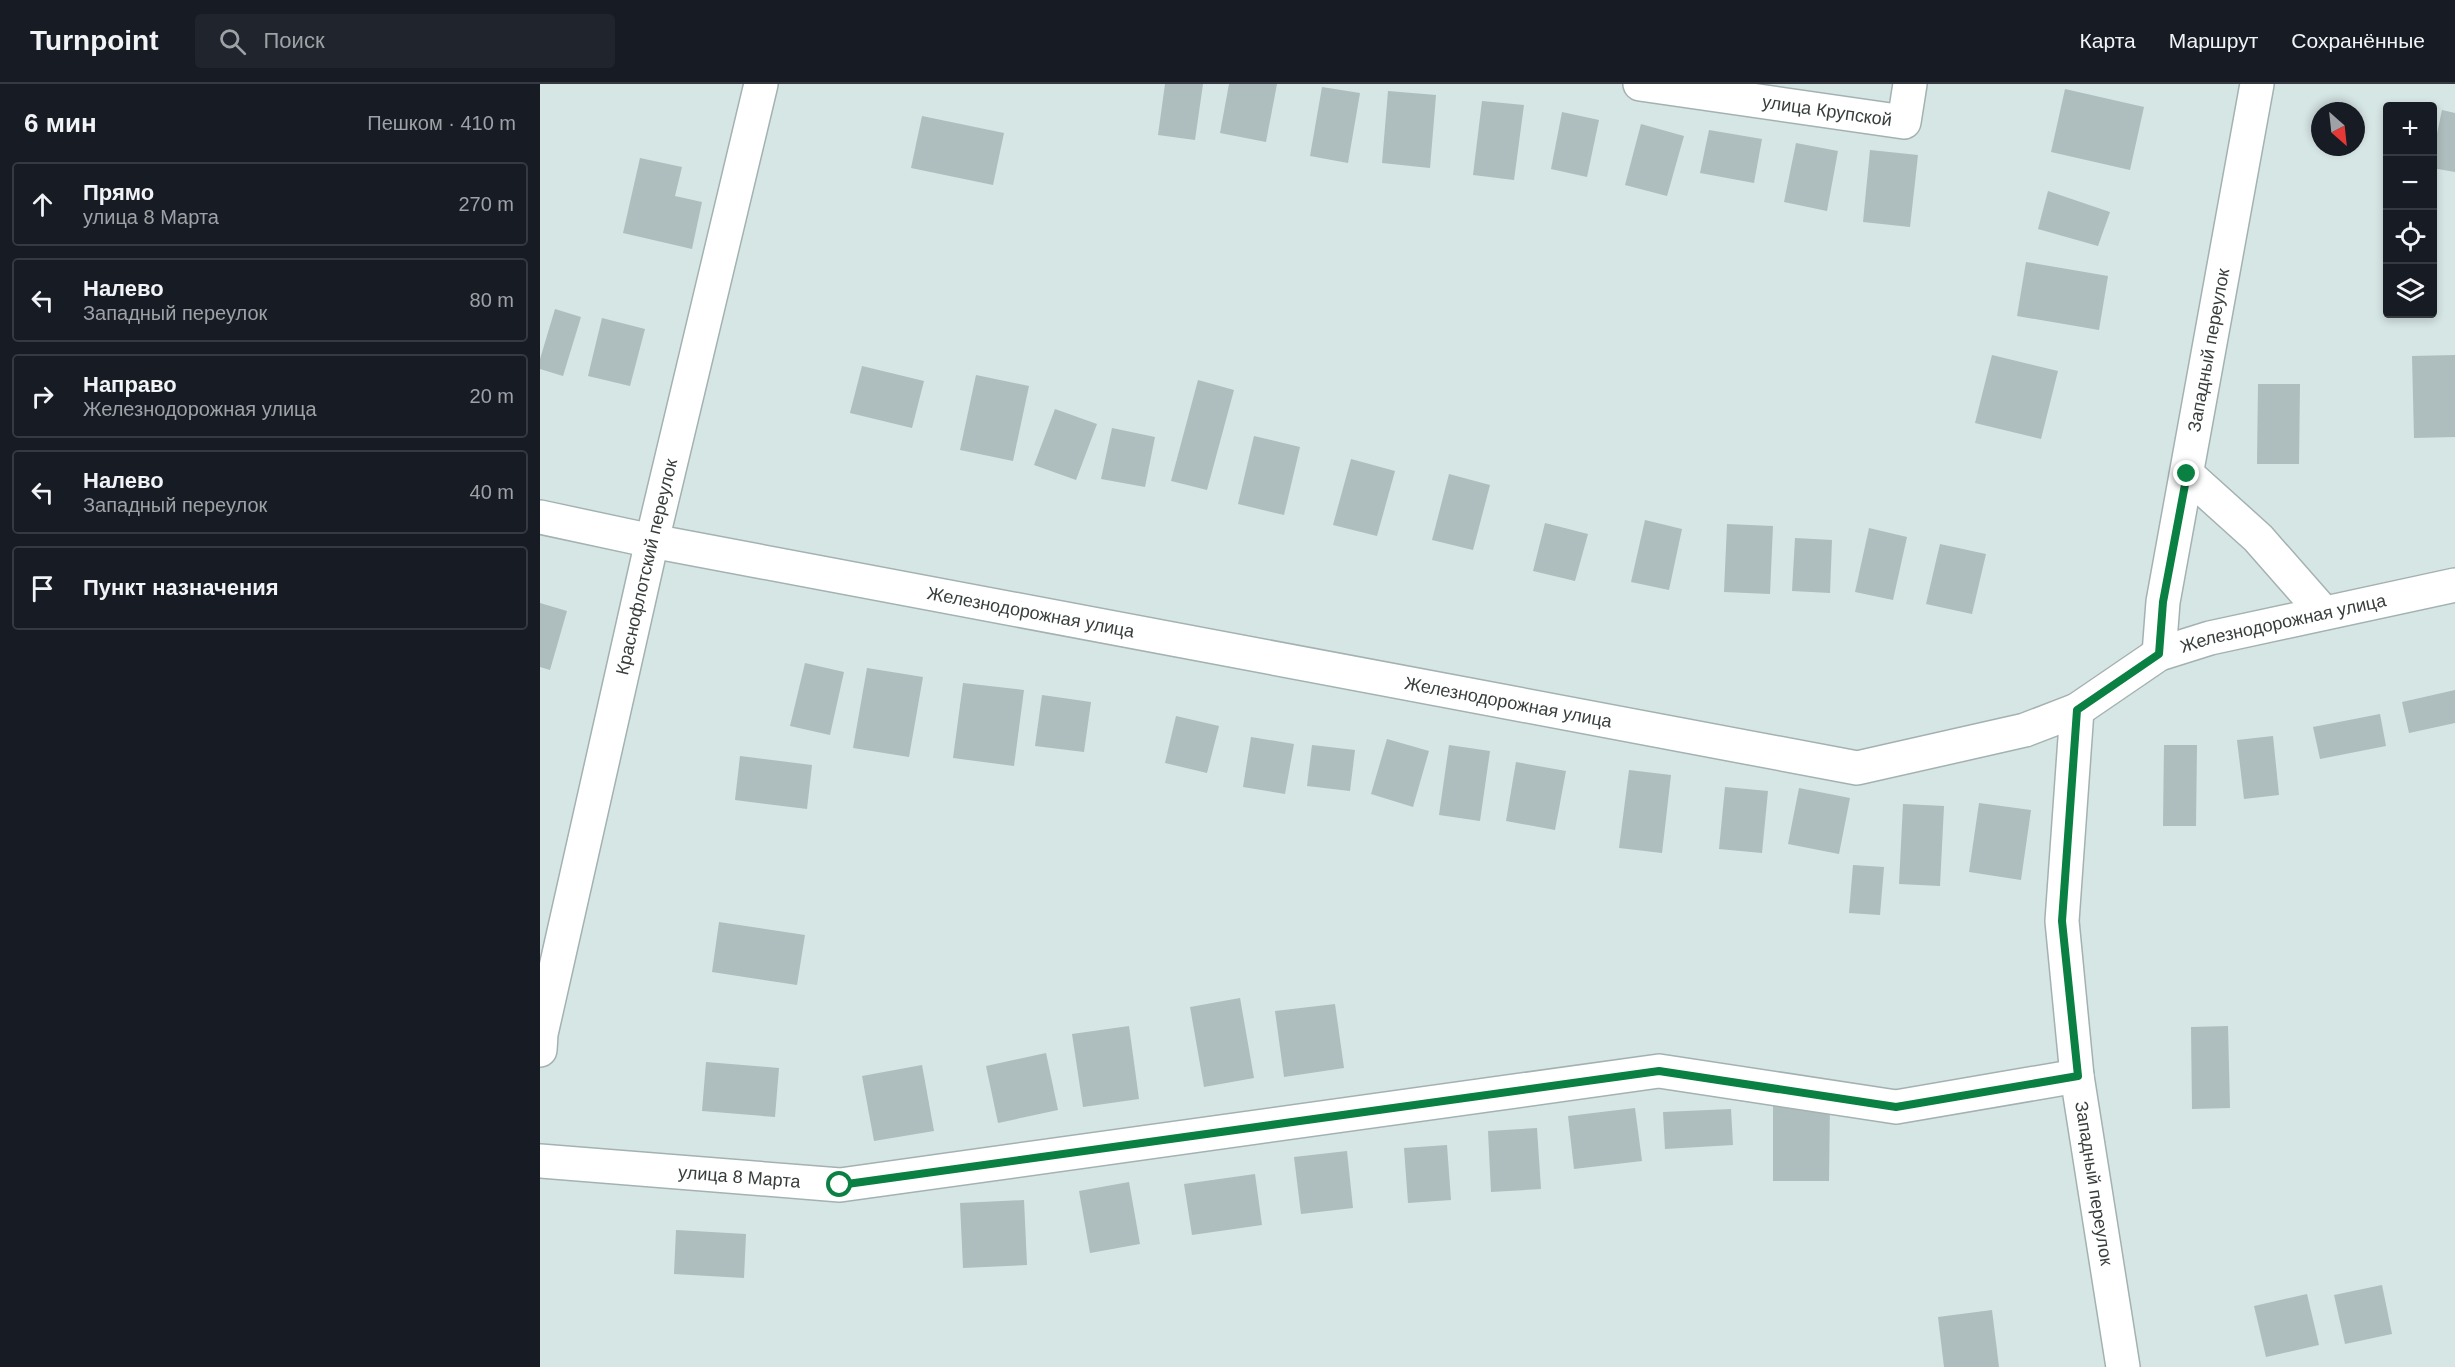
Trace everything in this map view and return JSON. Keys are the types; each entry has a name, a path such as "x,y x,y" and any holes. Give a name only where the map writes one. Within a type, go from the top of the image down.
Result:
{"street":[{"name":"Краснофлотский переулок","path":"540,1039 652,541 761,84"},
{"name":"улица Крупской","path":"1640,84 1904,122 1910,84"},
{"name":"Западный переулок","path":"2159,654 2163,602 2187,474 2250,86"},
{"path":"2187,474 2258,538 2323,612"},
{"name":"Железнодорожная улица","path":"540,517 652,541 1857,768 2025,730 2077,710 2159,654 2210,638 2455,585"},
{"name":"Западный переулок","path":"2077,710 2062,921 2078,1076 2123,1367"},
{"name":"улица 8 Марта","path":"540,1161 840,1185 1659,1071 1896,1107 2078,1076"}],"building":[{"path":"1165,84 1203,84 1195,140 1158,135"},
{"path":"1229,84 1277,84 1266,142 1220,133"},
{"path":"1322,87 1360,93 1348,163 1310,156"},
{"path":"2065,89 2144,107 2130,170 2051,152"},
{"path":"1388,91 1436,95 1430,168 1382,163"},
{"path":"1482,101 1524,105 1514,180 1473,175"},
{"path":"2442,110 2455,113 2455,172 2437,169 2437,134"},
{"path":"1562,112 1599,120 1587,177 1551,169"},
{"path":"922,116 1004,133 993,185 911,168"},
{"path":"1641,124 1684,136 1667,196 1625,185"},
{"path":"1709,130 1762,139 1754,183 1700,173"},
{"path":"1796,143 1838,151 1827,211 1784,202"},
{"path":"1870,150 1918,155 1910,227 1863,222"},
{"path":"640,158 682,167 675,196 702,202 692,249 623,233"},
{"path":"2048,191 2110,212 2098,246 2038,229"},
{"path":"2026,262 2108,276 2099,330 2017,316"},
{"path":"555,309 581,317 563,376 540,369 540,359"},
{"path":"602,318 645,329 630,386 588,376"},
{"path":"1992,355 2058,371 2041,439 1975,423"},
{"path":"2455,355 2455,437 2414,438 2412,356"},
{"path":"862,366 924,381 912,428 850,413"},
{"path":"976,375 1029,386 1013,461 960,450"},
{"path":"1198,380 1234,390 1207,490 1171,481"},
{"path":"2258,384 2300,384 2299,464 2257,464"},
{"path":"1055,409 1097,424 1076,480 1034,465"},
{"path":"1112,428 1155,437 1145,487 1101,479"},
{"path":"1254,436 1300,447 1284,515 1238,504"},
{"path":"1351,459 1395,471 1377,536 1333,525"},
{"path":"1449,474 1490,485 1473,550 1432,540"},
{"path":"1645,520 1682,529 1669,590 1631,582"},
{"path":"1545,523 1588,534 1575,581 1533,571"},
{"path":"1727,524 1773,526 1770,594 1724,592"},
{"path":"1869,528 1907,537 1893,600 1855,592"},
{"path":"1795,538 1832,540 1830,593 1792,591"},
{"path":"1940,544 1986,554 1972,614 1926,604"},
{"path":"540,603 567,611 550,670 540,667"},
{"path":"805,663 844,672 830,735 790,726"},
{"path":"867,668 923,677 909,757 853,748"},
{"path":"963,683 1024,690 1014,766 953,758"},
{"path":"2455,690 2455,723 2409,733 2402,702"},
{"path":"1042,695 1091,702 1084,752 1035,746"},
{"path":"2380,714 2386,746 2320,759 2313,727"},
{"path":"1176,716 1219,726 1207,773 1165,763"},
{"path":"2273,736 2279,795 2244,799 2237,740"},
{"path":"1251,737 1294,744 1285,794 1243,787"},
{"path":"1387,739 1429,751 1413,807 1371,794"},
{"path":"1312,745 1355,750 1350,791 1307,786"},
{"path":"1449,745 1490,751 1480,821 1439,815"},
{"path":"2164,745 2197,745 2196,826 2163,826"},
{"path":"740,756 812,765 807,809 735,800"},
{"path":"1516,762 1566,771 1555,830 1506,821"},
{"path":"1629,770 1671,775 1662,853 1619,848"},
{"path":"1725,787 1768,791 1762,853 1719,849"},
{"path":"1799,788 1850,798 1839,854 1788,844"},
{"path":"1979,803 2031,810 2021,880 1969,872"},
{"path":"1903,804 1944,806 1940,886 1899,884"},
{"path":"1853,865 1884,867 1880,915 1849,913"},
{"path":"719,922 805,935 797,985 712,972"},
{"path":"1240,998 1254,1078 1204,1087 1190,1007"},
{"path":"1335,1004 1344,1068 1284,1077 1275,1011"},
{"path":"1129,1026 1139,1099 1083,1107 1072,1034"},
{"path":"2228,1026 2230,1108 2192,1109 2191,1027"},
{"path":"1046,1053 1058,1110 998,1123 986,1066"},
{"path":"706,1062 779,1068 775,1117 702,1111"},
{"path":"922,1065 934,1131 874,1141 862,1076"},
{"path":"1773,1102 1830,1102 1829,1181 1773,1181"},
{"path":"1635,1108 1642,1161 1574,1169 1568,1116"},
{"path":"1731,1109 1733,1145 1665,1149 1663,1112"},
{"path":"1537,1128 1541,1189 1491,1192 1488,1131"},
{"path":"1447,1145 1451,1200 1408,1203 1404,1148"},
{"path":"1347,1151 1353,1208 1301,1214 1294,1157"},
{"path":"1255,1174 1262,1225 1192,1235 1184,1184"},
{"path":"1129,1182 1140,1244 1090,1253 1079,1191"},
{"path":"1024,1200 1027,1265 963,1268 960,1203"},
{"path":"676,1230 746,1234 744,1278 674,1274"},
{"path":"2382,1285 2392,1334 2345,1344 2334,1295"},
{"path":"2307,1294 2319,1345 2266,1357 2254,1306"},
{"path":"1992,1310 1999,1367 1944,1367 1938,1317"}],"route":[{"path":"840,1185 1659,1071 1896,1107 2078,1076 2062,921 2077,710 2159,654 2163,602 2187,474"}]}
